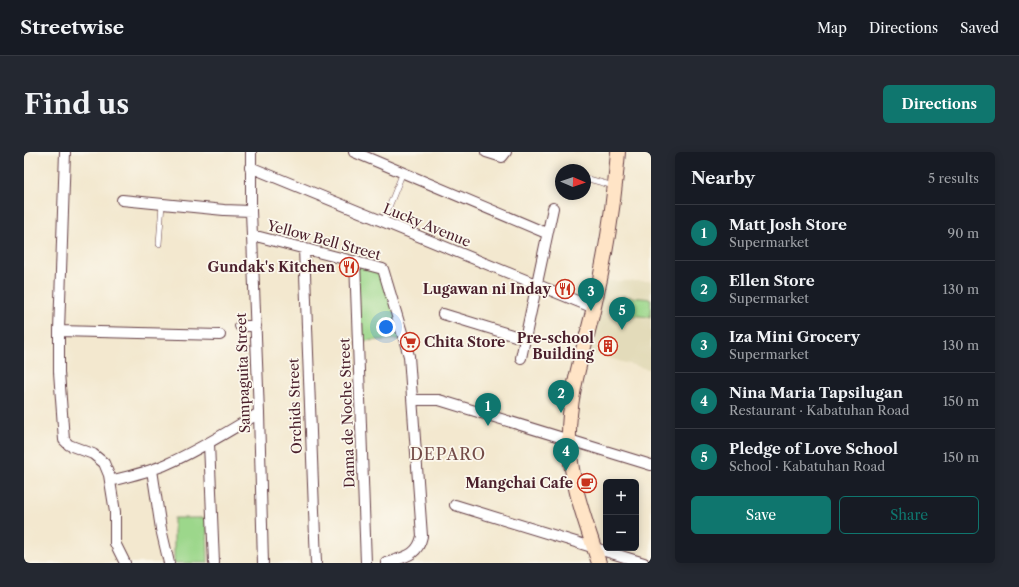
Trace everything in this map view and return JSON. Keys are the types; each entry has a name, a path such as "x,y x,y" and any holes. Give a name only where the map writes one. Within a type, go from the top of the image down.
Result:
{"street":[{"path":"65,152 59,331 59,372 64,440 69,445 100,458 109,475 115,512 115,543 125,563"},
{"name":"Sampaguita Street","path":"251,152 251,210 263,563"},
{"path":"354,152 546,233"},
{"path":"486,152 497,157 502,157 505,154"},
{"path":"599,563 574,479 569,441 572,394 594,308 615,186 618,152"},
{"name":"Lucky Avenue","path":"250,167 594,308"},
{"path":"122,200 224,210 251,210"},
{"path":"521,358 546,233 553,208"},
{"name":"Yellow Bell Street","path":"252,235 383,269 409,356 422,536 420,546 413,553 386,563"},
{"name":"Orchids Street","path":"304,248 316,563"},
{"name":"Dama de Noche Street","path":"355,261 366,563"},
{"path":"443,314 525,338"},
{"path":"240,326 256,326"},
{"path":"59,331 220,335"},
{"path":"413,400 439,400 651,465"},
{"path":"110,481 152,470 209,443 259,413"},
{"path":"209,443 214,563"},
{"path":"152,470 161,529 169,563"},
{"path":"455,505 644,563"}],"lane":[{"path":"383,222 403,172"},
{"path":"591,180 615,186"},
{"path":"158,244 162,204"}],"shaded area":[{"path":"603,281 651,281 651,370 586,352"}],"green space":[{"path":"356,263 382,270 403,339 360,341"},
{"path":"622,296 651,299 650,317 620,314"},
{"path":"174,518 207,518 208,563 174,563"}],"place":[{"name":"Gundak's Kitchen","path":"349,267"},
{"name":"Lugawan ni Inday","path":"565,289"},
{"name":"Iza Mini Grocery","path":"591,311"},
{"name":"Pledge of Love School","path":"622,330"},
{"name":"Chita Store","path":"410,342"},
{"name":"Pre-school Building","path":"608,346"},
{"name":"Ellen Store","path":"561,413"},
{"name":"Matt Josh Store","path":"488,426"},
{"name":"Nina Maria Tapsilugan","path":"566,471"},
{"name":"Mangchai Cafe","path":"587,483"}],"district":[{"name":"DEPARO","path":"448,454"}]}
